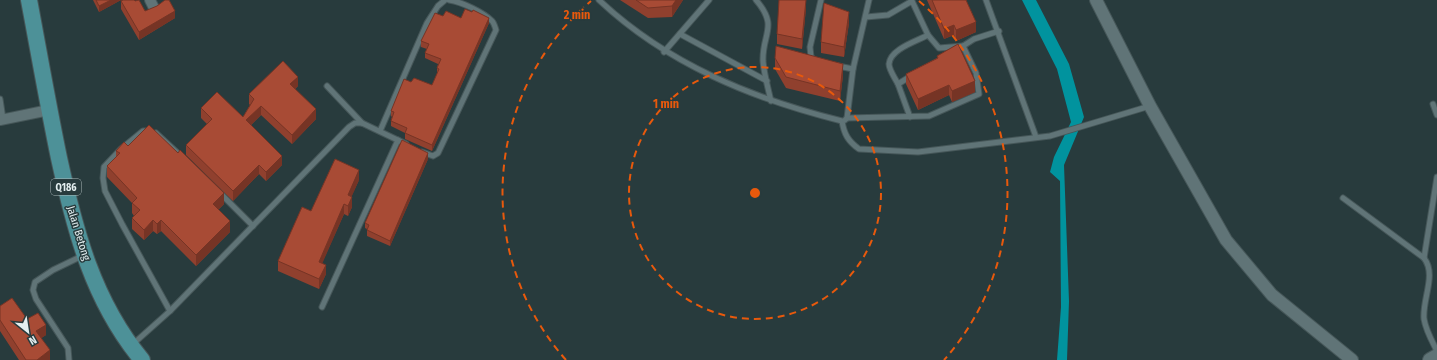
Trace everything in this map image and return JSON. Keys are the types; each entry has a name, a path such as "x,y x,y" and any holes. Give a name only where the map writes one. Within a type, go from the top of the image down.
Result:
{"main road":[{"name":"Jalan Betong","path":"29,0 49,110 72,214 94,283 131,346 142,360"},
{"path":"1430,360 1437,356"}],"street":[{"path":"1096,0 1150,106 1226,240 1272,295 1352,360"},
{"path":"1,120 49,110"}],"lane":[{"path":"380,131 427,23 438,6 445,0"},
{"path":"417,149 433,156 438,154 496,30 493,22 481,14 457,1 449,0"},
{"path":"599,0 615,15 664,52 725,83 771,101 845,120 929,116 979,94 976,73 963,46"},
{"path":"664,52 709,0"},
{"path":"756,0 765,11 769,23 763,61 771,101"},
{"path":"819,61 811,57 810,54 821,0"},
{"path":"869,0 853,69 844,133 851,143 859,148 918,152 1050,136 1150,106"},
{"path":"986,0 999,31 1036,137"},
{"path":"866,17 888,15 912,1 928,35 939,48 963,46"},
{"path":"952,53 974,38 999,31"},
{"path":"680,34 767,81"},
{"path":"910,117 898,84 889,65 890,58 896,52 928,35"},
{"path":"833,64 853,69"},
{"path":"898,84 916,74"},
{"path":"327,86 362,123 410,146"},
{"path":"0,99 1,120"},
{"path":"1433,104 1437,115"},
{"path":"131,346 170,311 349,127 355,123 362,123"},
{"path":"170,311 105,191 103,178 104,167 121,149 143,131 154,131 187,162"},
{"path":"322,308 398,140"},
{"path":"1424,258 1437,177"},
{"path":"215,188 253,226"},
{"path":"1343,198 1424,258 1429,264 1430,274 1424,317 1429,336 1437,351"},
{"path":"69,360 70,357 68,348 36,299 33,290 35,282 53,270 85,255"}],"water":[{"path":"1022,0 1036,0 1069,64 1084,117 1064,165 1069,301 1067,360 1057,360 1061,307 1060,181 1050,172 1054,157 1071,122 1057,69"}],"building":[{"path":"96,0 111,0 99,6"},
{"path":"139,0 145,11 157,6 165,0 169,0 175,11 139,32 121,1"},
{"path":"636,0 676,0 672,6 648,8"},
{"path":"779,0 806,0 802,39 777,34"},
{"path":"932,0 966,0 976,22 956,30 954,25 944,29"},
{"path":"824,3 849,12 844,47 821,42"},
{"path":"465,9 472,12 473,10 489,18 432,145 405,133 407,128 391,121 394,112 391,111 404,79 411,82 414,78 432,85 439,69 437,68 441,59 425,53 429,44 421,41 435,13 443,16 446,11 461,18"},
{"path":"958,44 975,81 952,91 949,85 918,99 906,74 938,58 937,56"},
{"path":"776,46 843,64 840,91 786,77 775,58"},
{"path":"283,61 298,77 290,84 316,109 292,135 261,106 246,120 282,156 266,172 259,165 233,191 186,145 212,119 201,108 217,92 243,117 254,99 249,94"},
{"path":"149,125 178,153 180,150 224,193 213,204 230,221 196,255 161,220 157,224 153,220 144,230 132,218 140,210 132,203 137,198 107,166 120,153 116,151 124,142 128,146"},
{"path":"402,140 428,153 390,241 367,230 369,225 365,223"},
{"path":"335,159 359,170 348,195 352,197 348,206 344,204 319,262 326,265 319,279 278,261 302,207 311,211"},
{"path":"12,298 27,319 38,313 46,325 36,331 50,350 37,360 26,360 0,320 0,306"}]}
